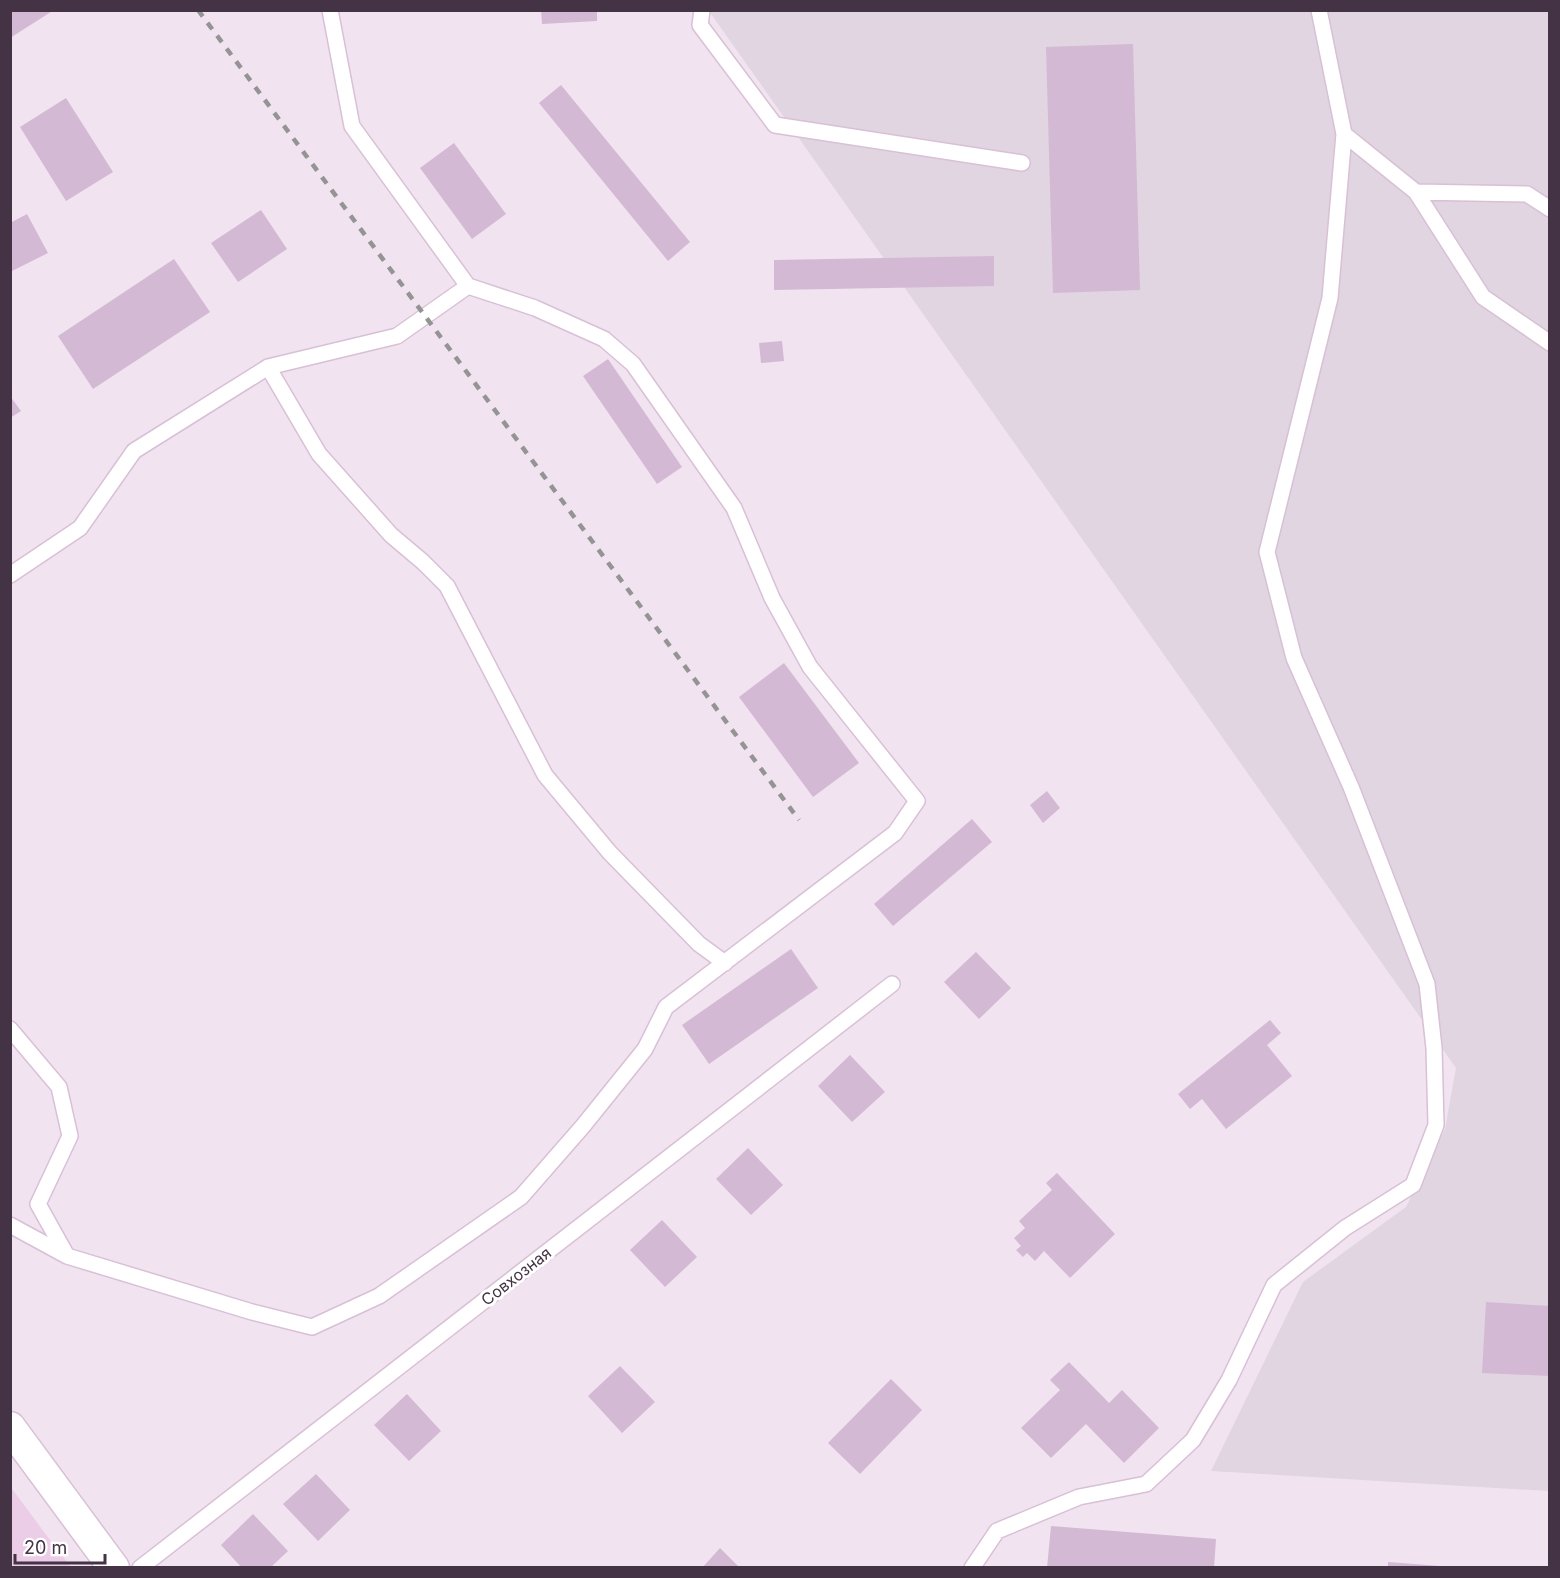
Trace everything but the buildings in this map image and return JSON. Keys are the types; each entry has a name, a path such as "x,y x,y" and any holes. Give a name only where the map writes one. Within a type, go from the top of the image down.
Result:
{"street":[{"path":"10,1427 114,1568"}],"lane":[{"path":"10,1226 67,1256 241,1309 312,1327 378,1296 521,1197 583,1126 645,1049 666,1007 895,834 917,801 810,667 772,598 734,508 633,364 604,339 536,308 468,286 352,126 330,10"},
{"path":"702,10 700,26 775,125 1022,163"},
{"path":"972,1568 997,1531 1079,1497 1146,1485 1193,1440 1229,1380 1274,1285 1345,1228 1413,1185 1436,1125 1434,1047 1427,984 1351,787 1294,658 1267,552 1330,298 1344,134 1319,10"},
{"path":"1344,134 1416,192 1483,297 1550,343"},
{"path":"1416,192 1527,194 1550,209"},
{"path":"10,575 80,528 134,451 268,367 397,336 468,286"},
{"path":"268,367 319,454 391,535 447,586 545,775 610,853 699,944 725,963"},
{"name":"Совхозная","path":"140,1568 892,984"},
{"path":"10,1029 59,1088 70,1136 38,1204 67,1256"}],"shaded area":[{"path":"709,11 1549,11 1549,1491 1211,1471 1303,1282 1406,1207 1445,1129 1456,1068"},
{"path":"10,1486 50,1540 71,1567 11,1567"}],"railway":[{"path":"198,10 799,820"}]}
